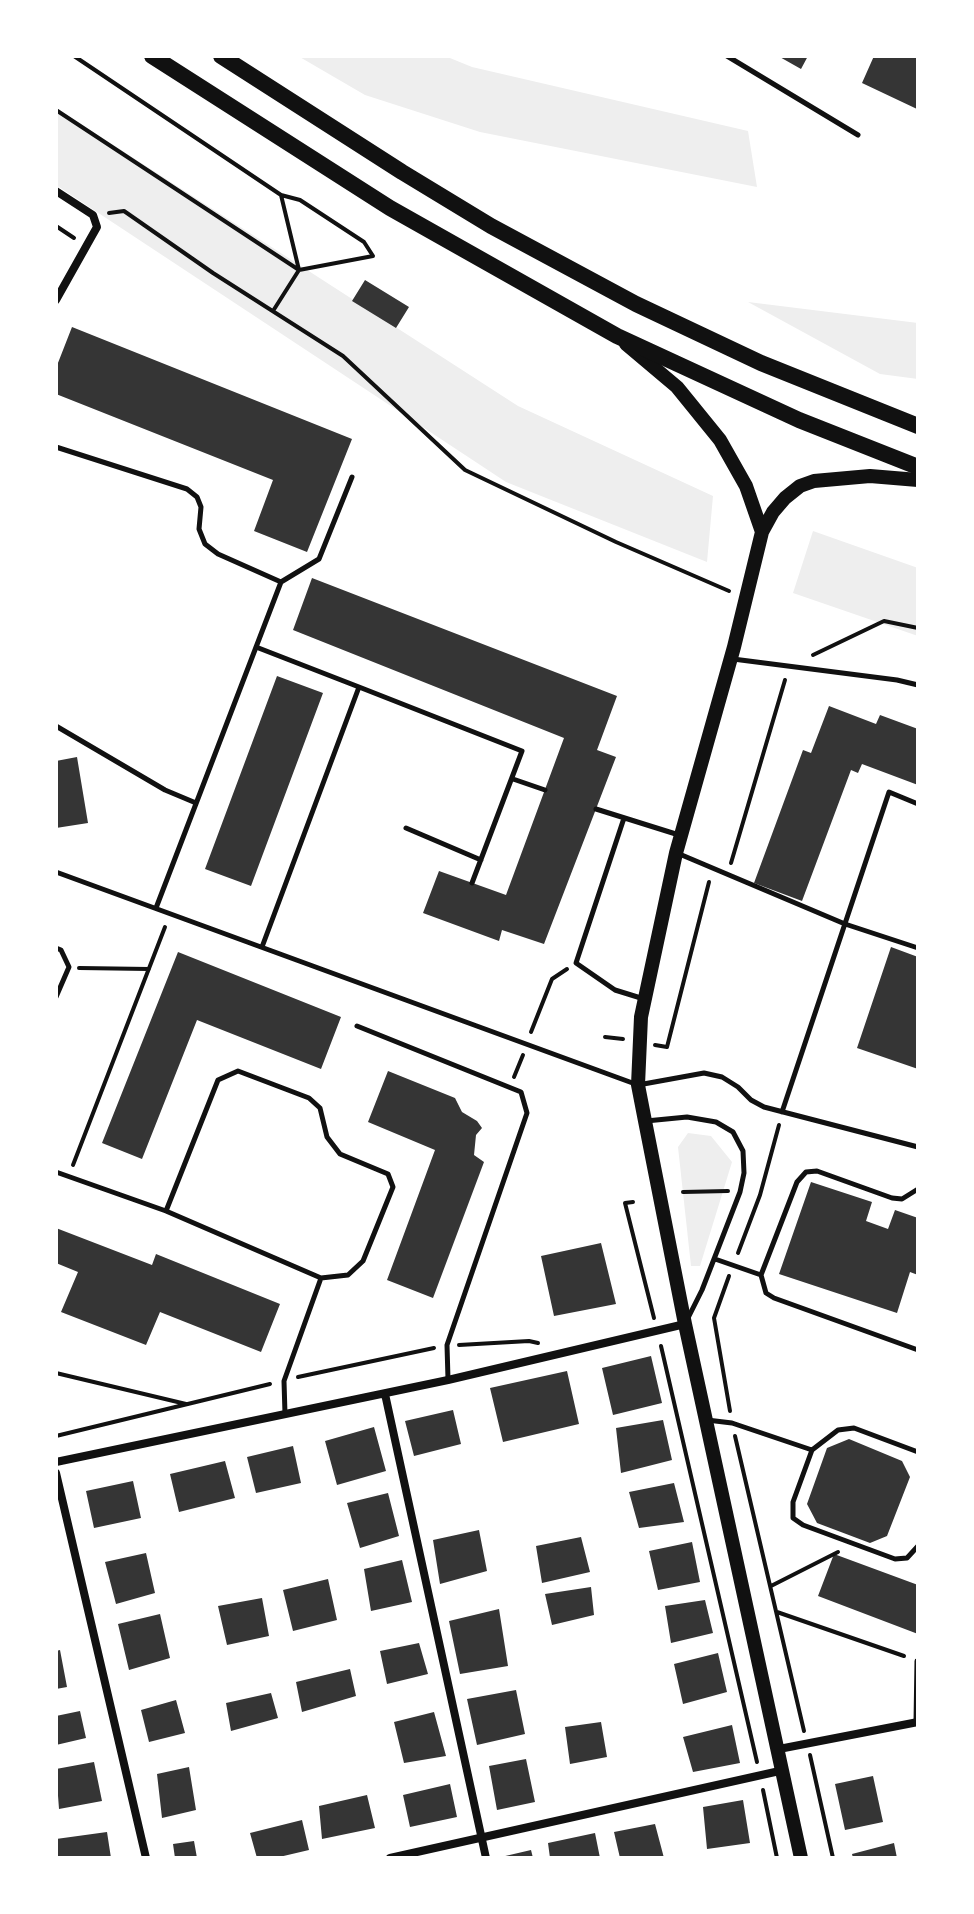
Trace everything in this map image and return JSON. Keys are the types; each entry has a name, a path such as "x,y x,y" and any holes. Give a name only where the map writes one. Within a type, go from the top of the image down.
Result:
{"main road":[{"path":"152,56 390,208 617,336 799,420 918,467"},
{"path":"221,56 453,203 623,297 761,363 918,426"}],"street":[{"path":"56,191 93,215 97,227 56,300"},
{"path":"617,336 677,387 720,440 746,486 762,532"},
{"path":"801,1858 685,1324 638,1085 640,1041 644,999 680,835 762,532 785,498 800,486 814,481 870,476 918,480"},
{"path":"56,1462 385,1394 685,1324"},
{"path":"385,1394 486,1858"},
{"path":"56,1473 146,1858"},
{"path":"779,1749 917,1722"},
{"path":"390,1858 784,1770"}],"lane":[{"path":"727,56 858,135"},
{"path":"56,447 187,489 197,497 201,507 199,529 205,544 218,554 281,582"},
{"path":"156,908 281,582 319,559 352,477"},
{"path":"256,647 522,751 472,883"},
{"path":"730,659 918,685"},
{"path":"262,947 359,687"},
{"path":"56,726 165,790 196,803"},
{"path":"513,779 545,790"},
{"path":"782,1112 889,792 918,804"},
{"path":"596,809 680,835"},
{"path":"624,818 576,963 615,990 644,999"},
{"path":"406,828 481,860"},
{"path":"676,853 845,924 918,948"},
{"path":"56,872 638,1085 704,1073 722,1077 751,1100 782,1112 918,1147"},
{"path":"56,948 61,950 69,967 56,997"},
{"path":"357,1026 521,1092 527,1113 447,1345 448,1380"},
{"path":"56,1172 166,1211 321,1278 348,1275 363,1261 393,1187 388,1174 340,1154 327,1137 320,1108 309,1098 238,1071 218,1080 166,1211"},
{"path":"645,1121 687,1117 716,1122 733,1132 743,1151 744,1173 740,1192 715,1259 685,1324"},
{"path":"918,1189 902,1199 892,1198 817,1171 806,1172 797,1182 761,1275 766,1293 774,1298 918,1350"},
{"path":"715,1259 761,1275"},
{"path":"285,1414 284,1381 321,1278"},
{"path":"706,1420 732,1423 812,1450"},
{"path":"918,1452 854,1428 838,1430 812,1450 793,1502 793,1518 803,1525 895,1559 907,1558 918,1546"},
{"path":"917,1661 917,1722"}],"path":[{"path":"56,110 299,270 373,256 364,242 300,200 281,195 74,56"},
{"path":"273,311 299,270 281,195"},
{"path":"93,215 124,211 343,356 465,470 616,542 745,598"},
{"path":"56,226 86,246"},
{"path":"728,875 789,666 884,621 918,628"},
{"path":"605,1037 667,1047 713,869"},
{"path":"69,1176 170,913"},
{"path":"510,1088 552,979 576,963"},
{"path":"69,967 149,969"},
{"path":"782,1112 760,1195 714,1318 732,1423 833,1858"},
{"path":"683,1192 760,1195"},
{"path":"633,1202 625,1203 657,1330 777,1858"},
{"path":"56,1436 447,1345 529,1341 544,1344"},
{"path":"56,1373 187,1404"},
{"path":"770,1587 854,1544"},
{"path":"776,1611 917,1661"}],"shaded area":[{"path":"298,56 445,56 472,67 748,131 757,187 480,132 365,95"},
{"path":"56,108 518,406 713,496 707,562 506,482 56,185"},
{"path":"748,302 918,323 918,379 880,374"},
{"path":"813,531 918,568 918,636 793,593"},
{"path":"688,1133 711,1136 732,1162 700,1266 691,1266 678,1147"}],"building":[{"path":"778,56 808,56 801,69"},
{"path":"874,56 918,56 917,109 862,83"},
{"path":"365,280 409,307 396,328 352,301"},
{"path":"72,327 352,439 307,552 254,531 273,480 56,394 56,368"},
{"path":"312,578 617,696 597,750 616,757 544,944 502,930 499,941 423,913 439,871 506,895 564,738 293,630"},
{"path":"277,676 323,693 251,886 205,869"},
{"path":"829,706 876,724 880,715 918,729 918,785 862,764 858,773 851,770 802,901 754,883 803,750 811,753"},
{"path":"77,757 88,823 56,828 56,761"},
{"path":"891,947 918,957 918,1069 857,1048"},
{"path":"178,952 341,1017 321,1069 197,1020 142,1159 102,1143"},
{"path":"388,1071 455,1098 462,1112 482,1128 476,1135 474,1155 484,1162 433,1298 387,1280 435,1150 368,1122"},
{"path":"811,1182 872,1202 866,1221 888,1229 895,1210 918,1218 918,1275 910,1272 897,1313 779,1274"},
{"path":"56,1228 152,1265 156,1254 280,1304 261,1352 160,1312 146,1345 61,1312 78,1272 56,1263"},
{"path":"601,1243 616,1304 554,1316 541,1256"},
{"path":"651,1356 662,1403 613,1415 602,1368"},
{"path":"567,1371 579,1424 503,1442 490,1388"},
{"path":"453,1410 461,1444 414,1456 405,1421"},
{"path":"663,1420 672,1460 621,1473 616,1428"},
{"path":"374,1427 386,1471 337,1485 325,1441"},
{"path":"849,1439 902,1461 910,1477 887,1536 870,1543 817,1523 807,1504 827,1448"},
{"path":"293,1446 301,1483 256,1493 247,1457"},
{"path":"225,1461 235,1498 179,1512 170,1474"},
{"path":"133,1481 141,1518 94,1528 86,1491"},
{"path":"674,1483 684,1522 639,1528 629,1492"},
{"path":"388,1493 399,1536 360,1548 347,1503"},
{"path":"479,1530 487,1571 440,1584 433,1540"},
{"path":"581,1537 590,1572 542,1583 536,1546"},
{"path":"692,1542 700,1582 658,1590 649,1551"},
{"path":"146,1553 155,1593 116,1604 105,1562"},
{"path":"834,1554 918,1585 918,1634 818,1596"},
{"path":"402,1560 412,1602 371,1611 364,1569"},
{"path":"328,1579 337,1620 293,1631 283,1590"},
{"path":"591,1587 594,1615 552,1625 545,1594"},
{"path":"262,1598 269,1636 227,1645 218,1606"},
{"path":"705,1600 713,1633 671,1643 665,1606"},
{"path":"499,1609 508,1666 460,1674 449,1621"},
{"path":"160,1614 170,1658 129,1670 118,1624"},
{"path":"419,1643 428,1674 387,1684 380,1651"},
{"path":"60,1650 67,1687 56,1689 56,1651"},
{"path":"718,1653 727,1692 683,1704 674,1664"},
{"path":"350,1669 356,1696 302,1712 296,1682"},
{"path":"516,1690 525,1734 477,1745 467,1699"},
{"path":"271,1693 278,1718 231,1731 226,1703"},
{"path":"176,1700 185,1733 149,1742 141,1710"},
{"path":"80,1711 86,1738 56,1745 56,1716"},
{"path":"434,1712 446,1756 404,1763 394,1722"},
{"path":"601,1722 607,1757 570,1764 565,1727"},
{"path":"732,1725 740,1763 693,1772 683,1737"},
{"path":"526,1759 535,1802 497,1810 489,1766"},
{"path":"94,1762 102,1801 59,1809 56,1769"},
{"path":"189,1767 196,1810 162,1818 157,1774"},
{"path":"873,1776 883,1822 845,1830 835,1784"},
{"path":"450,1784 457,1817 410,1827 403,1795"},
{"path":"367,1795 375,1828 322,1839 319,1806"},
{"path":"743,1800 750,1843 707,1849 703,1807"},
{"path":"302,1820 309,1850 275,1858 257,1858 250,1833"},
{"path":"655,1824 664,1858 620,1858 614,1832"},
{"path":"107,1832 111,1858 56,1858 56,1839"},
{"path":"595,1833 600,1858 550,1858 548,1843"},
{"path":"194,1841 197,1858 175,1858 173,1844"},
{"path":"894,1843 897,1858 853,1858 852,1854"},
{"path":"531,1850 533,1858 501,1858 501,1857"}]}
